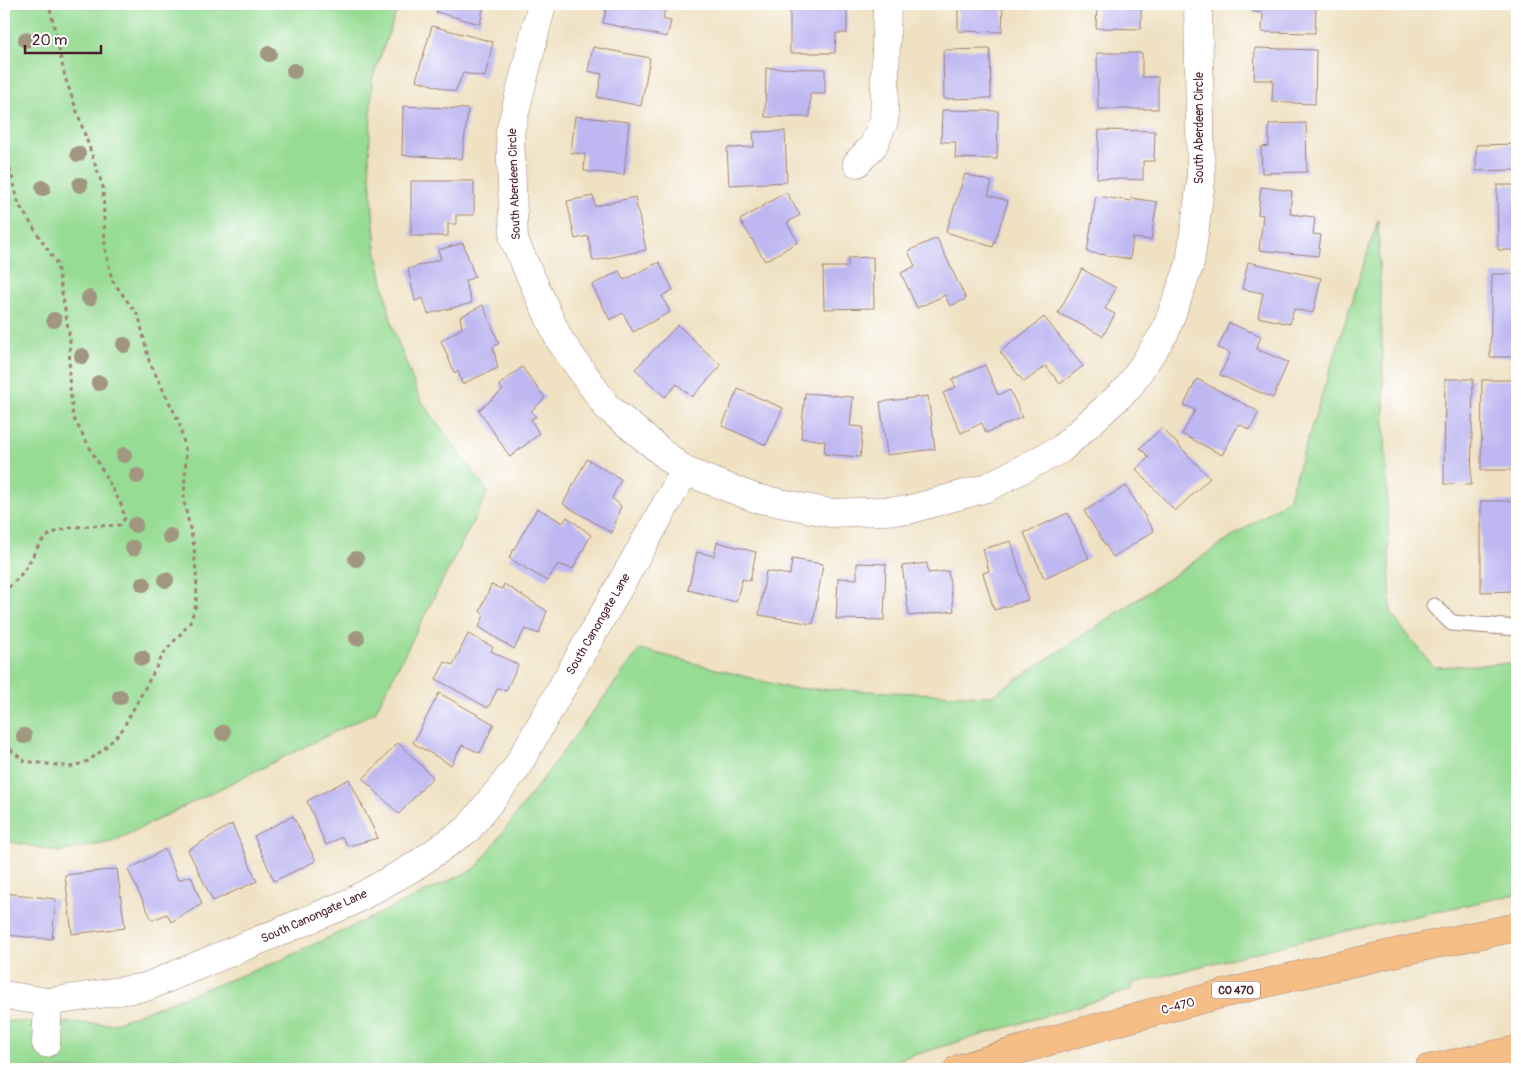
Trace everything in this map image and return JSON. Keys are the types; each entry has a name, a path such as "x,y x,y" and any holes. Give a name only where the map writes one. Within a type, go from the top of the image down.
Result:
{"highway":[{"name":"C-470","path":"958,1069 1232,991 1344,964 1517,927"},
{"path":"1428,1069 1517,1050"}],"street":[{"name":"South Aberdeen Circle","path":"542,4 510,132 514,240 558,339 607,407 685,470 755,498 831,513 908,510 986,488 1061,449 1128,388 1165,332 1190,264 1201,181 1198,4"},
{"path":"857,163 873,146 884,121 887,4"},
{"name":"South Canongate Lane","path":"4,995 48,1002 146,987 349,903 412,868 468,830 516,770 685,470"},
{"path":"46,1043 48,1002"}],"lane":[{"path":"1434,606 1452,623 1517,628"}],"path":[{"path":"4,744 24,761 71,768 88,761 104,749 122,730 164,653 190,623 196,605 198,587 194,546 184,502 186,452 178,422 149,361 139,317 112,280 105,248 103,187 65,77 49,4"},
{"path":"4,144 19,205 57,264 70,338 69,378 73,417 121,504 125,518 120,525 86,526 52,534 42,542 24,570 4,592"}],"green space":[{"path":"4,4 399,4 372,80 369,164 376,249 393,329 420,399 488,492 375,712 112,842 59,852 7,841 4,855"},
{"path":"1378,220 1391,614 1434,667 1517,663 1517,894 1297,942 1131,984 1132,990 867,1069 4,1069 4,1021 112,1024 279,961 476,868 640,649 789,688 991,696 1288,500"}],"building":[{"path":"440,4 484,4 480,24 436,12"},
{"path":"607,4 667,4 663,19 671,21 667,37 603,23"},
{"path":"942,4 1003,4 1002,32 958,31 958,8 942,8"},
{"path":"1097,4 1141,4 1141,29 1096,28"},
{"path":"1253,4 1316,4 1315,33 1262,32 1263,13 1253,12"},
{"path":"790,5 847,5 847,33 836,33 835,53 790,53"},
{"path":"432,26 493,42 485,77 463,73 455,92 416,80"},
{"path":"593,47 650,58 641,106 597,97 602,74 588,71"},
{"path":"1255,48 1316,50 1315,104 1272,102 1273,80 1254,80"},
{"path":"990,49 991,98 944,99 943,50"},
{"path":"1097,53 1142,53 1142,77 1158,77 1158,109 1098,109"},
{"path":"766,68 825,69 825,94 810,94 810,117 765,117"},
{"path":"403,106 468,109 462,159 402,155"},
{"path":"942,110 998,111 997,159 955,158 956,142 941,142"},
{"path":"575,116 629,122 624,175 584,171 585,154 571,153"},
{"path":"1306,123 1307,172 1262,173 1261,147 1269,146 1269,124"},
{"path":"1099,130 1155,131 1154,161 1143,161 1143,180 1097,178"},
{"path":"785,131 787,182 729,185 727,148 754,147 753,132"},
{"path":"1517,144 1517,170 1476,171 1476,145"},
{"path":"965,174 992,182 988,195 1008,201 993,247 946,232"},
{"path":"411,181 474,181 474,215 456,215 456,224 448,224 448,236 411,236"},
{"path":"1497,185 1517,185 1517,250 1498,250"},
{"path":"1261,187 1292,191 1290,214 1315,217 1313,234 1321,235 1318,256 1259,250 1263,215 1258,214"},
{"path":"786,192 800,215 787,223 798,242 765,261 740,220"},
{"path":"593,196 595,206 635,197 646,250 593,261 588,236 575,239 567,201"},
{"path":"1096,196 1131,201 1131,198 1157,202 1151,240 1133,238 1130,259 1087,252"},
{"path":"937,238 966,299 950,306 945,295 917,308 901,273 915,266 908,251"},
{"path":"463,243 475,277 465,281 472,303 428,314 423,298 415,301 408,269 441,259 438,250"},
{"path":"873,257 874,308 824,309 823,267 848,267 848,258"},
{"path":"659,262 673,290 662,296 670,312 633,332 623,313 610,320 592,285 619,271 624,280"},
{"path":"1248,262 1321,278 1313,313 1294,309 1290,324 1258,317 1263,293 1242,289"},
{"path":"1082,269 1116,288 1105,309 1115,314 1103,336 1058,313"},
{"path":"1492,274 1517,274 1517,357 1490,357"},
{"path":"483,305 499,343 493,347 498,368 462,384 458,371 455,374 441,341 462,328 460,317"},
{"path":"1044,317 1083,366 1060,384 1046,366 1024,382 1000,352"},
{"path":"1229,323 1261,336 1256,349 1288,362 1273,398 1220,375 1230,353 1218,348"},
{"path":"678,325 721,366 692,397 677,384 665,397 635,369"},
{"path":"985,365 998,395 1010,390 1022,417 986,433 982,423 961,433 943,393 956,387 952,379"},
{"path":"522,367 545,398 531,411 536,417 531,419 539,434 510,457 479,410 503,390 499,385"},
{"path":"1197,379 1259,412 1250,430 1239,424 1222,455 1182,434 1195,410 1184,405"},
{"path":"1445,379 1473,379 1471,485 1444,484"},
{"path":"1482,380 1517,380 1517,470 1481,470"},
{"path":"738,389 783,408 766,445 722,426"},
{"path":"805,393 853,397 850,426 863,427 860,457 824,454 825,441 801,438"},
{"path":"928,396 935,449 887,455 880,402"},
{"path":"1162,428 1210,478 1175,511 1136,469 1149,457 1140,448"},
{"path":"587,459 621,479 612,498 621,506 612,533 563,504"},
{"path":"1126,486 1154,531 1113,557 1084,511"},
{"path":"1481,501 1517,501 1517,591 1481,592"},
{"path":"537,508 563,523 567,517 591,535 573,569 558,564 547,581 509,558"},
{"path":"1068,513 1089,558 1044,578 1024,533"},
{"path":"1011,541 1028,600 994,610 983,573 989,571 983,549"},
{"path":"717,542 756,552 750,581 742,579 736,602 688,590 697,552 714,556"},
{"path":"792,559 823,564 813,624 759,615 766,571 790,575"},
{"path":"857,563 886,564 884,620 836,619 838,578 857,579"},
{"path":"927,563 928,573 948,571 954,611 909,616 902,566"},
{"path":"504,584 547,611 539,634 525,629 514,649 479,627 484,615 480,611 491,585 502,589"},
{"path":"468,634 493,647 491,651 518,665 506,691 498,688 488,708 436,679 445,662 453,665"},
{"path":"439,693 494,724 480,753 462,745 451,765 413,743"},
{"path":"398,743 433,777 399,814 363,779"},
{"path":"349,779 378,838 348,846 342,837 326,845 307,801"},
{"path":"293,816 316,861 274,881 254,836"},
{"path":"232,824 257,881 213,901 188,850"},
{"path":"165,849 178,880 191,876 202,904 171,922 167,914 152,920 128,870"},
{"path":"117,869 125,928 72,934 65,875"},
{"path":"5,893 56,899 52,939 4,935"}]}
